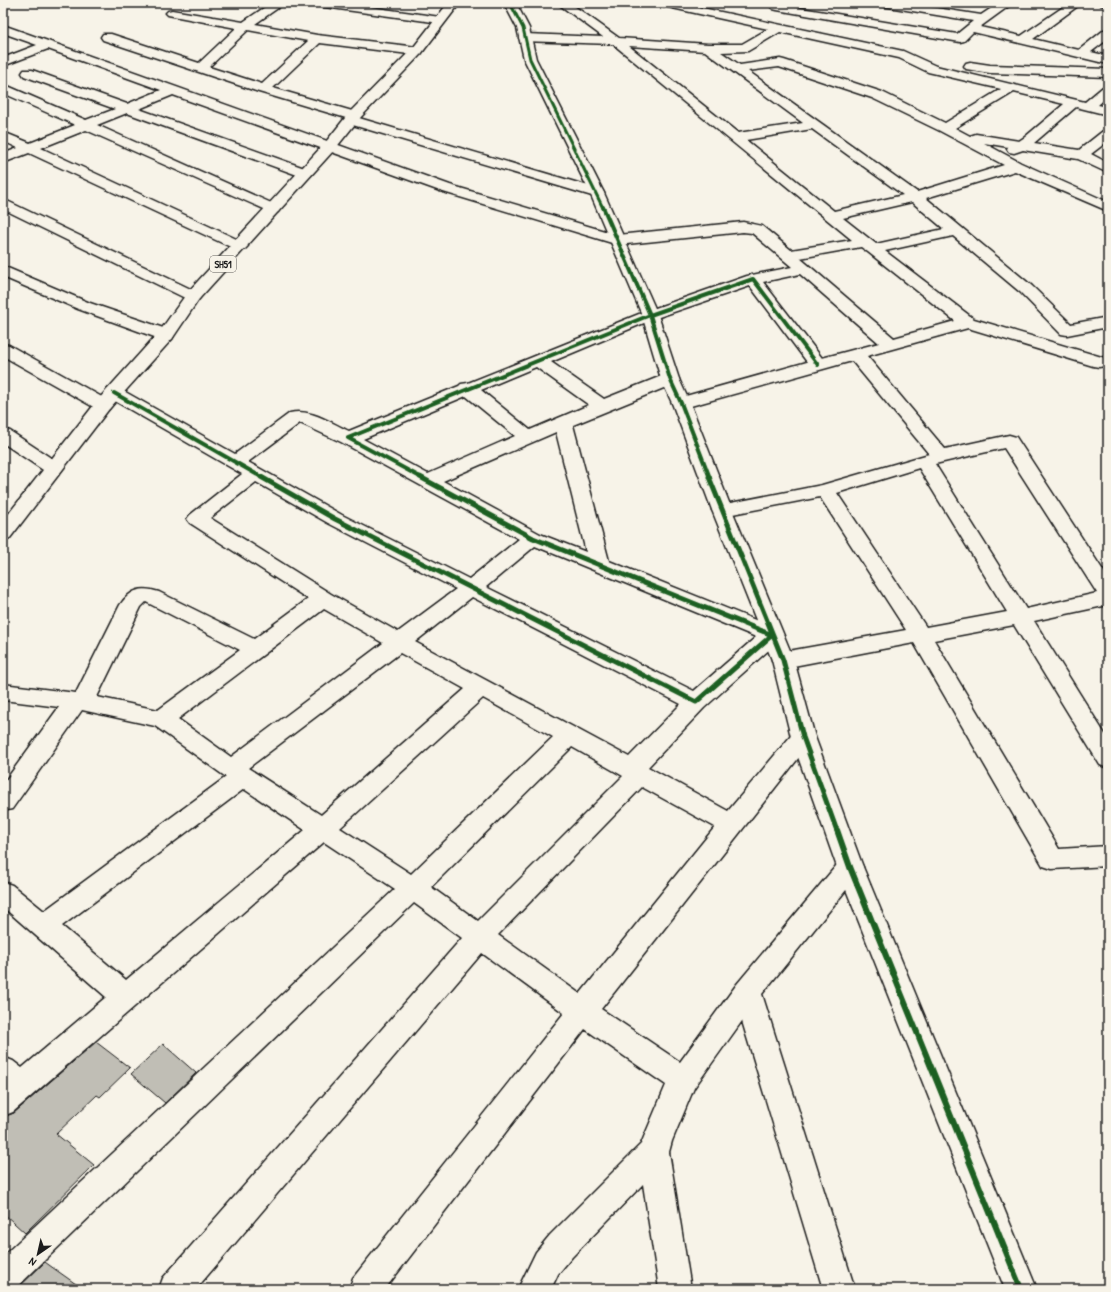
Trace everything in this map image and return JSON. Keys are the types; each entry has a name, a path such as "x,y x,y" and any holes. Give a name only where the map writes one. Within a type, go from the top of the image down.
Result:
{"street":[{"path":"201,68 244,26 279,3"},
{"path":"317,3 354,6 440,20"},
{"name":"SH51","path":"5,526 109,399 166,335 193,296 305,174 353,118 417,51 454,3"},
{"path":"510,3 523,28 530,59 597,193 650,315 670,379 681,403 722,510 783,660 803,737 850,868 1021,1289"},
{"path":"564,3 616,41 831,216 968,323 1104,366"},
{"path":"664,3 777,29 903,55 932,69 1108,111"},
{"path":"882,3 984,19"},
{"path":"746,22 780,5 960,38 970,28 1007,3"},
{"path":"1023,40 1076,3"},
{"path":"172,13 317,39 417,51"},
{"path":"970,28 1108,60"},
{"path":"3,29 445,188 617,240 748,228 760,231 892,345"},
{"path":"525,38 616,41 708,48 744,48 777,29"},
{"path":"1082,54 1108,33"},
{"path":"107,37 353,118 597,193"},
{"path":"264,89 317,39"},
{"path":"3,62 49,45"},
{"path":"708,48 915,197 1026,289 1104,366"},
{"path":"909,58 930,58 986,69 1108,73"},
{"path":"737,69 780,63 877,95 946,128 1016,166 1108,207"},
{"path":"28,73 305,174"},
{"path":"3,88 273,209"},
{"path":"946,128 1012,88"},
{"path":"3,159 173,90"},
{"path":"1088,106 1108,90"},
{"path":"998,156 1030,140 1073,103"},
{"path":"735,138 815,125"},
{"path":"1035,174 1082,155 1108,134"},
{"path":"3,136 240,246"},
{"path":"960,136 1082,155 1108,169"},
{"path":"831,216 915,197 1016,166"},
{"path":"3,203 193,296"},
{"path":"788,255 869,245 956,231"},
{"path":"348,438 467,388 650,315 754,279 804,269"},
{"path":"3,271 84,306 166,335"},
{"path":"754,279 818,366"},
{"path":"1022,339 1108,322"},
{"path":"681,403 968,323"},
{"path":"3,349 109,399 236,462 335,519 696,702"},
{"path":"857,354 933,458 1020,617 1108,759"},
{"path":"537,360 602,406"},
{"path":"428,481 528,437 670,379"},
{"path":"467,388 528,437"},
{"path":"236,462 296,417 306,418 348,438 533,538 772,635"},
{"path":"563,423 600,565"},
{"path":"3,435 53,468"},
{"path":"722,510 825,490 933,458 1009,441 1108,594"},
{"path":"255,473 197,519 323,599 398,642 731,824"},
{"path":"825,490 920,636 1052,859 1108,856"},
{"path":"43,926 237,773 398,642 471,588 533,538"},
{"path":"3,802 80,702 131,605 140,596 148,595 256,649"},
{"path":"783,660 1020,617 1108,598"},
{"path":"162,719 323,599"},
{"path":"175,1289 480,936 635,772 696,702 772,635"},
{"path":"10,1086 126,997 322,829 481,687"},
{"path":"3,692 80,702 162,719 237,773 413,888 582,1011 683,1080"},
{"path":"3,1278 413,888 569,736"},
{"path":"365,1289 582,1011 731,824 803,737"},
{"path":"675,1289 654,1152 657,1141 683,1080 747,992 850,868"},
{"path":"3,892 126,997"},
{"path":"747,992 839,1289"},
{"path":"534,1289 547,1263 561,1246 654,1152"}],"building":[{"path":"96,1042 130,1068 100,1097 97,1095 56,1134 94,1165 25,1233 3,1213 3,1117 14,1113"},
{"path":"163,1044 196,1073 165,1103 131,1074"},
{"path":"45,1262 49,1265 83,1289 17,1289"}],"cycle path":[{"path":"510,3 523,28 530,59 597,193 650,315 670,379 681,403 722,510 783,660 803,737 850,867 1021,1289"},
{"path":"114,393 335,519 696,702 772,635 533,538 348,438 650,315 753,279 818,365"}]}
